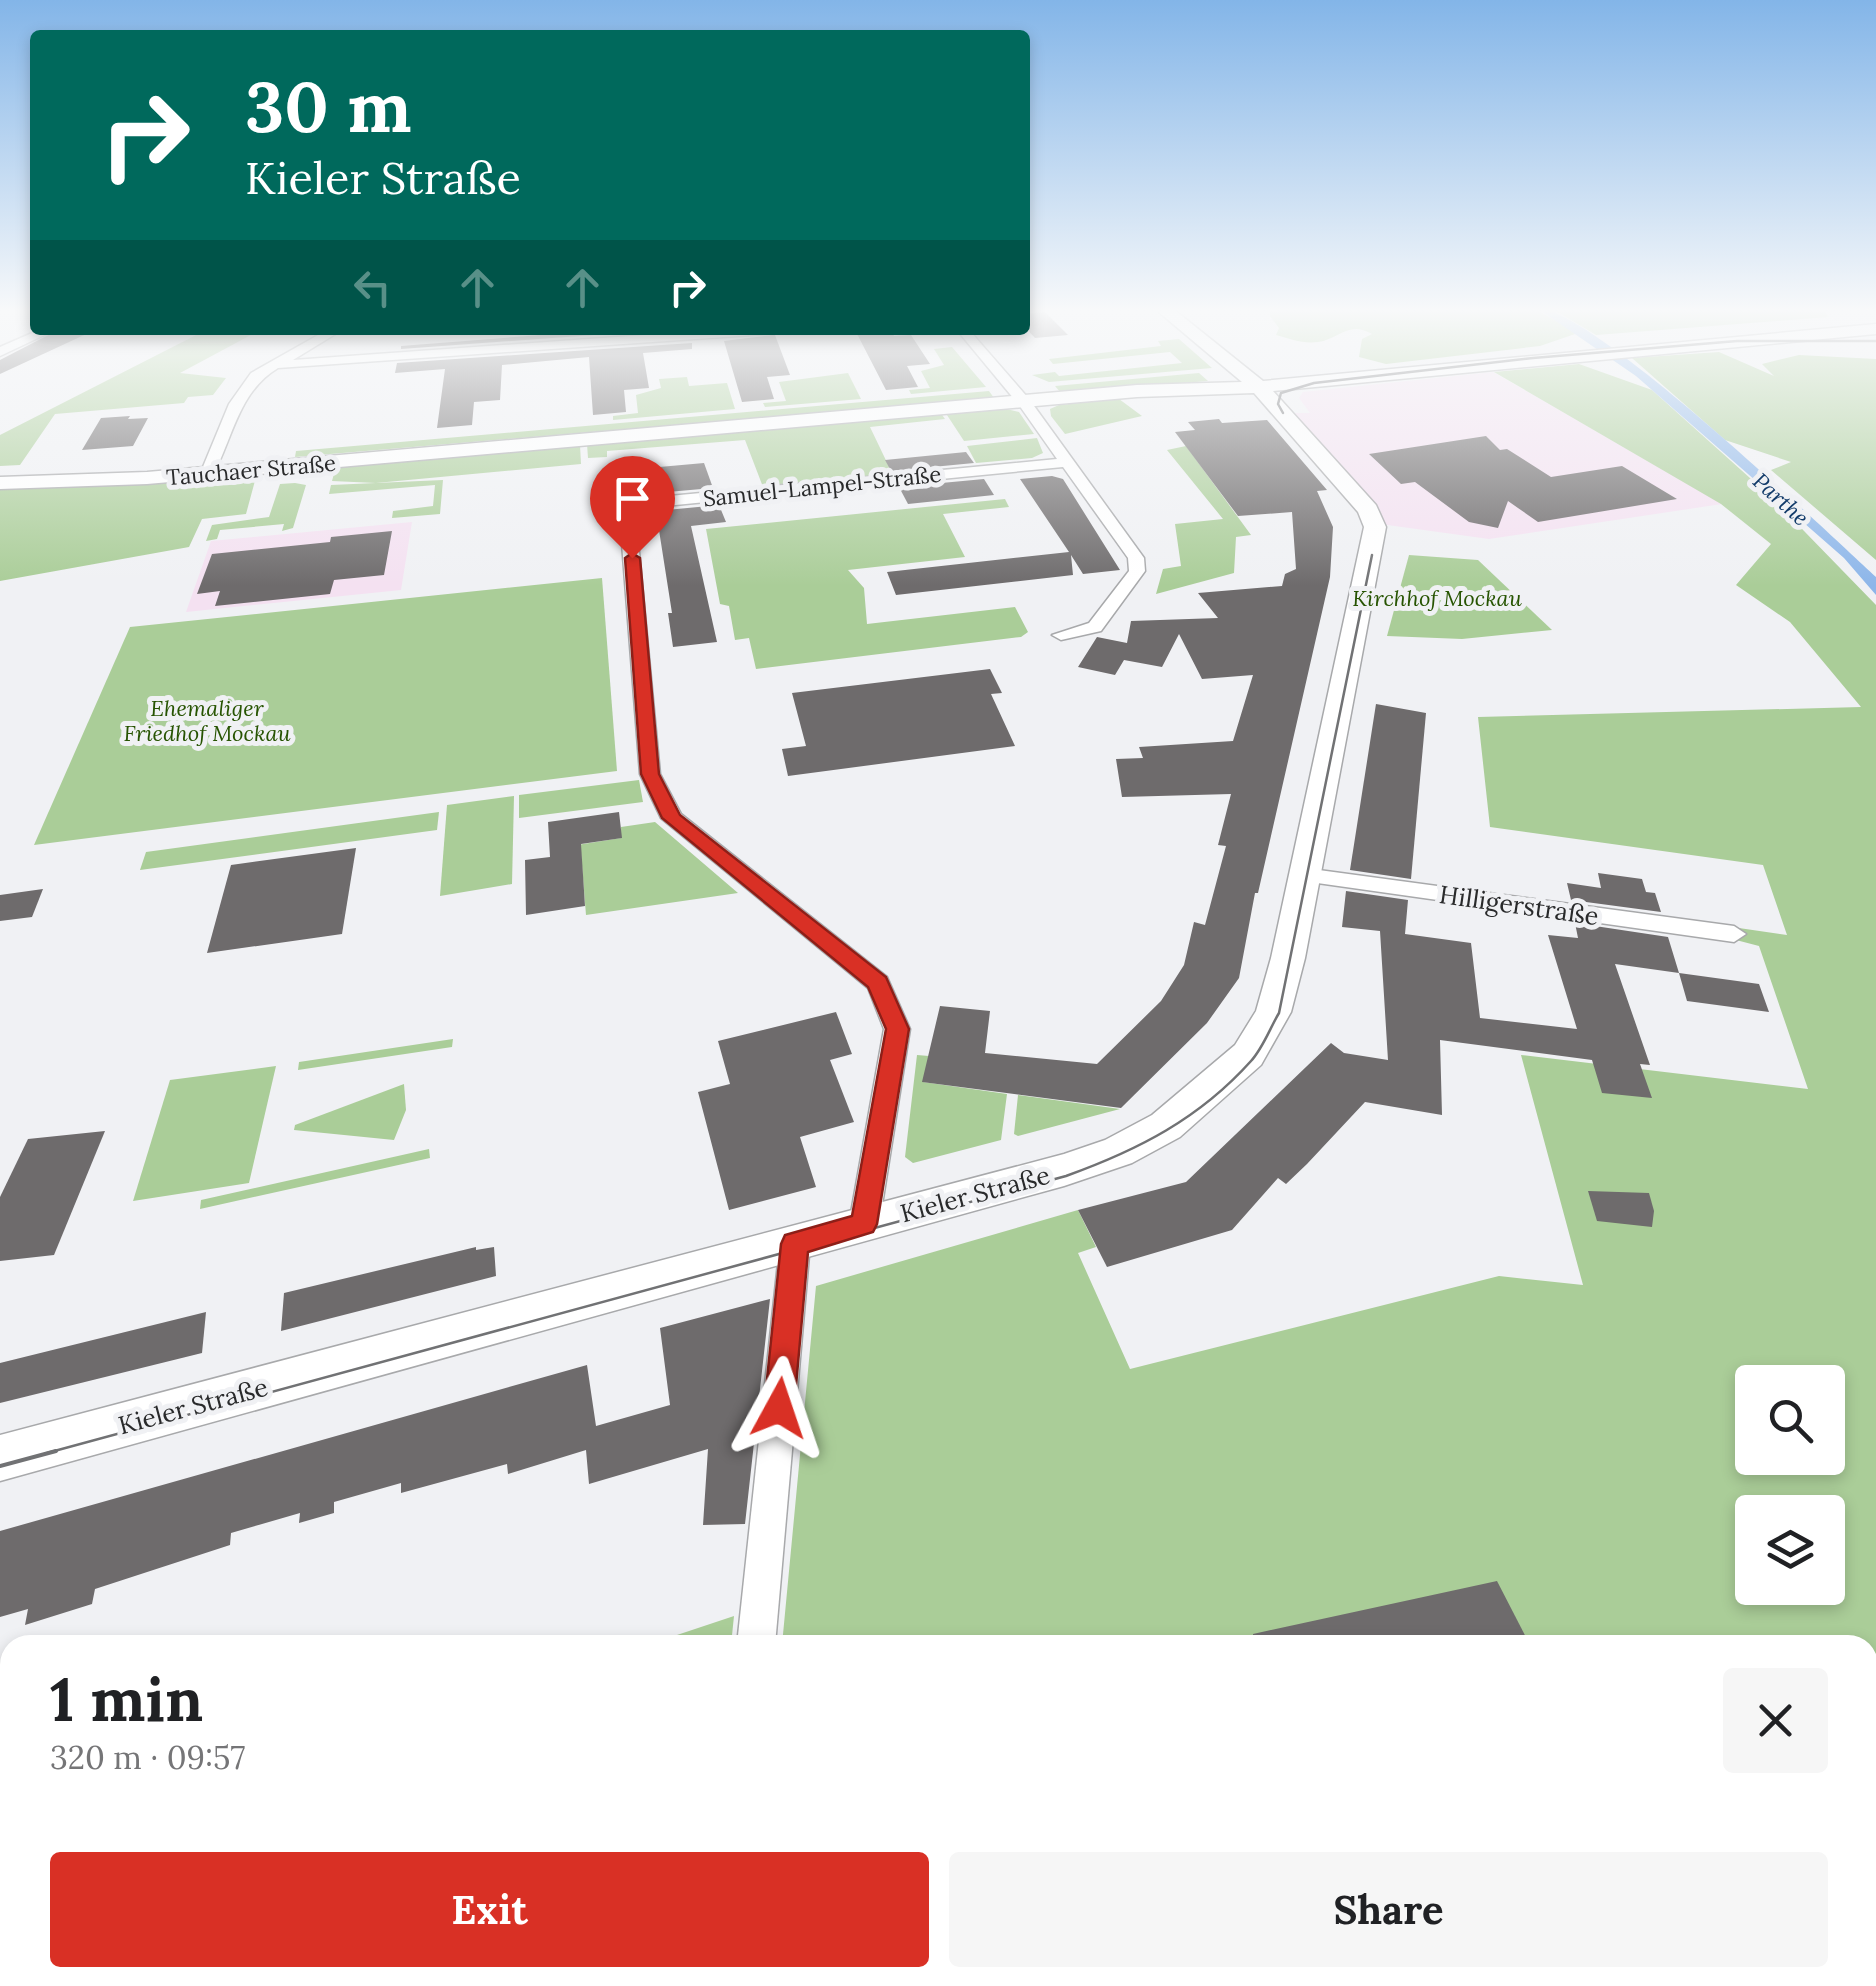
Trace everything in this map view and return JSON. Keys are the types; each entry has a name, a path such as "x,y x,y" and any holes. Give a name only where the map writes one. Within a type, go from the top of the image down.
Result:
{"main road":[{"name":"Tauchaer Straße","path":"0,483 207,474 1041,401"},
{"name":"Kieler Straße","path":"0,1458 1082,1164 1118,1152 1166,1126 1248,1056 1273,1012 1362,582 1372,556 1375,528 1368,510 1272,401"}],"street":[{"path":"207,474 238,401"},
{"path":"1024,402 1136,558 1137,570 1094,627 1061,635"},
{"name":"Samuel-Lampel-Straße","path":"864,1224 897,1029 878,983 672,818 650,774 627,505 1068,462"},
{"name":"Hilligerstraße","path":"1304,875 1734,934"},
{"path":"757,1635 795,1244"}],"shaded area":[{"path":"1301,401 1543,401 1722,504 1489,539 1373,523 1283,413 1310,413"},
{"path":"412,522 401,590 186,612 211,541"}],"green space":[{"path":"67,401 186,401 55,414 20,465 0,466 0,435"},
{"path":"637,401 732,401 735,409 613,420 613,416 638,413"},
{"path":"841,401 765,407 763,403"},
{"path":"877,401 962,401 295,457 296,451"},
{"path":"1121,401 1142,416 1065,434 1051,416 1050,409"},
{"path":"1543,401 1664,401 1770,496 1876,605 1876,1635 783,1635 816,1286 1078,1210 1096,1247 1078,1253 1130,1369 1499,1276 1583,1285 1521,1055 1808,1089 1759,946 1736,940 1732,927 1787,935 1763,865 1490,827 1478,717 1861,707 1790,622 1736,585 1771,544 1721,504"},
{"path":"1680,401 1876,401 1876,560 1771,470 1791,462 1725,440"},
{"path":"998,407 1019,412 1034,434 964,441 945,412"},
{"path":"940,412 945,419 870,427 893,475 763,487 745,440 607,451 607,457 588,458 587,444"},
{"path":"1037,438 1043,453 1032,458 976,463 967,446"},
{"path":"580,445 581,464 376,483 332,481 336,466"},
{"path":"1186,446 1251,535 1236,537 1234,573 1156,594 1163,569 1181,566 1175,524 1223,519 1167,450"},
{"path":"256,477 246,514 202,519 189,547 0,581 0,490"},
{"path":"443,480 440,514 392,518 393,511 433,506 435,485 329,494 331,485"},
{"path":"280,484 306,485 293,528 282,531 284,524 220,530 217,539 206,541 212,525 269,517"},
{"path":"1005,499 1009,507 943,514 965,557 848,570 864,588 867,624 1015,607 1028,632 1021,637 756,669 749,638 735,640 729,606 720,604 706,529"},
{"name":"Kirchhof Mockau","path":"1409,555 1478,560 1552,630 1462,639 1387,636"},
{"name":"Ehemaliger Friedhof Mockau","path":"602,578 617,771 34,845 130,627"},
{"path":"639,780 643,802 519,818 519,795"},
{"path":"514,796 512,884 440,896 447,805"},
{"path":"439,812 437,830 140,870 146,852"},
{"path":"655,822 738,893 586,915 577,845 621,838 621,827"},
{"path":"453,1039 452,1047 298,1070 299,1062"},
{"path":"917,1055 929,1056 923,1082 1007,1094 1001,1140 913,1163 905,1157"},
{"path":"276,1066 249,1183 133,1201 170,1080"},
{"path":"404,1084 406,1110 394,1140 294,1130 295,1125"},
{"path":"1018,1095 1120,1109 1018,1136 1014,1134"},
{"path":"429,1149 430,1158 200,1209 201,1200"},
{"path":"734,1616 732,1635 677,1635"}],"water":[{"name":"Parthe","path":"1664,401 1680,401 1708,424 1876,577 1876,595 1844,558"}],"building":[{"path":"441,401 491,401 474,402 472,425 437,428"},
{"path":"592,401 625,401 626,412 593,415"},
{"path":"130,416 128,419 148,418 133,446 82,450 101,418"},
{"path":"1219,419 1222,423 1267,420 1327,490 1317,491 1333,527 1330,577 1255,893 1239,978 1207,1023 1121,1108 922,1082 940,1006 990,1011 985,1053 1097,1064 1161,1001 1184,965 1194,922 1205,925 1226,846 1218,845 1231,794 1122,797 1116,759 1143,758 1139,747 1233,741 1253,675 1202,679 1179,634 1162,667 1124,660 1115,675 1078,667 1097,637 1127,643 1131,621 1218,618 1198,593 1282,586 1285,574 1296,569 1292,512 1238,516 1175,432 1195,430 1188,422"},
{"path":"1486,436 1500,450 1507,449 1551,477 1622,466 1677,499 1538,522 1508,501 1498,528 1469,522 1415,482 1401,484 1369,454"},
{"path":"966,452 974,463 891,471 885,460"},
{"path":"704,463 713,488 622,496 626,470"},
{"path":"984,479 994,495 908,504 899,487"},
{"path":"1020,479 1063,479 1120,570 1083,574 1071,555 1073,575 896,595 887,572 1069,552"},
{"path":"719,505 726,522 691,526 717,642 673,647 668,613 672,613 656,511"},
{"path":"392,531 384,575 334,580 330,594 215,606 220,591 197,594 212,554 330,542 331,537"},
{"path":"990,669 1002,693 991,694 1015,746 788,776 782,749 806,746 792,693"},
{"path":"1376,704 1426,713 1411,879 1350,870"},
{"path":"619,812 622,838 581,844 585,906 526,915 525,860 550,857 548,822"},
{"path":"356,848 342,934 207,953 231,865"},
{"path":"1598,873 1642,879 1646,892 1655,893 1661,912 1571,900 1567,883 1601,888"},
{"path":"43,889 32,917 0,921 0,895"},
{"path":"1346,891 1408,900 1405,934 1471,943 1480,1018 1577,1029 1548,935 1578,938 1575,923 1668,937 1679,973 1615,964 1650,1065 1640,1064 1652,1098 1602,1093 1592,1060 1440,1040 1442,1115 1365,1102 1286,1184 1278,1178 1232,1230 1107,1267 1078,1210 1186,1182 1331,1043 1344,1053 1388,1060 1380,931 1342,927"},
{"path":"1679,973 1759,984 1769,1012 1687,1001"},
{"path":"836,1012 852,1054 830,1060 854,1122 800,1137 816,1187 729,1210 698,1092 730,1084 718,1041"},
{"path":"105,1131 54,1255 0,1261 0,1197 28,1139"},
{"path":"1588,1191 1649,1193 1654,1211 1652,1227 1597,1221"},
{"path":"476,1247 494,1247 496,1276 281,1331 284,1293"},
{"path":"770,1299 745,1524 703,1525 708,1449 589,1484 586,1450 508,1474 507,1464 401,1493 401,1483 334,1502 334,1513 299,1523 300,1513 231,1533 230,1545 95,1589 92,1604 25,1625 28,1609 0,1617 0,1531 587,1365 596,1426 670,1405 660,1328"},
{"path":"206,1312 202,1353 0,1403 0,1363"},
{"path":"1497,1581 1525,1635 1253,1635"}],"tram line":[{"path":"1279,401 1283,413"},
{"path":"47,1453 1066,1176 1118,1155 1189,1116 1251,1061 1279,1013 1372,555"},
{"path":"0,1466 56,1451"}],"route":[{"path":"632,558 650,774 672,818 878,983 897,1029 864,1224 795,1244 779,1408"}]}
